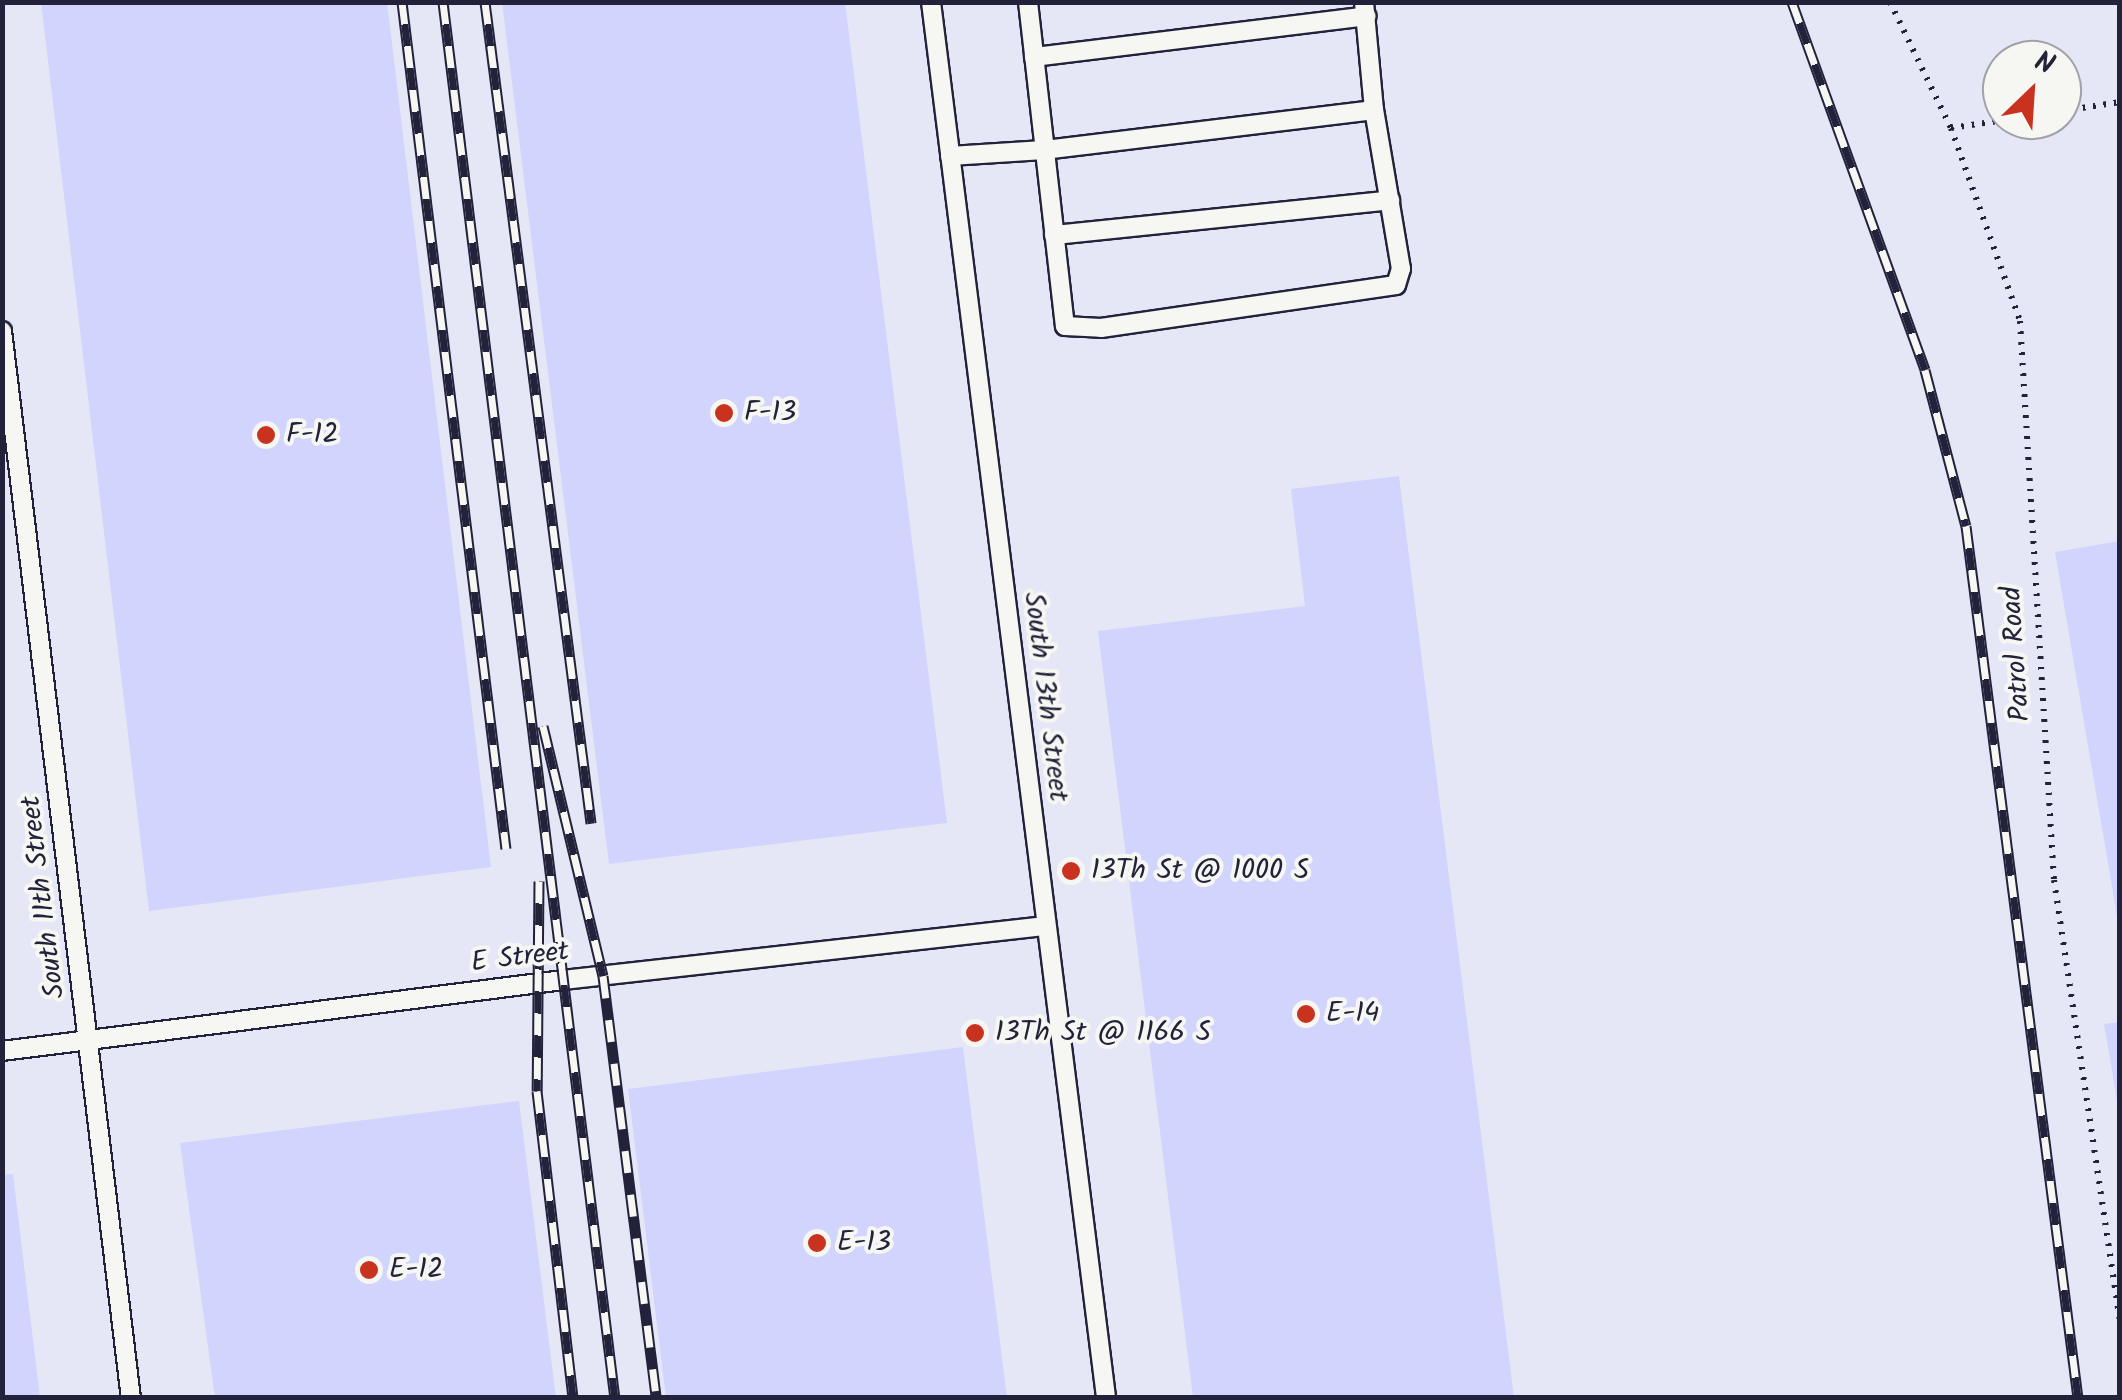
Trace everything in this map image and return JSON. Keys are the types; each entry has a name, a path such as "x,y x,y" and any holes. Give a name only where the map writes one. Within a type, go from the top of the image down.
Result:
{"lane":[{"name":"South 13th Street","path":"931,2 1106,1398"},
{"path":"1028,2 1044,150 1065,326 1101,328 1396,285 1402,270 1374,110 1365,9 1034,57"},
{"path":"950,156 1044,150 1374,110"},
{"path":"1054,235 1390,200"},
{"name":"South 11th Street","path":"2,331 131,1398"},
{"name":"E Street","path":"2,1051 563,980 1046,926"}],"path":[{"name":"Patrol Road","path":"1890,2 1950,128 2020,320 2054,880 2120,1324"},
{"path":"2082,108 2120,102"},
{"path":"1950,128 1982,123"}],"shaded area":[{"path":"3,3 2119,3 2119,1397 3,1397"}],"building":[{"name":"F-12","path":"41,2 387,2 491,867 149,911"},
{"name":"F-13","path":"502,2 845,2 947,823 609,864"},
{"name":"E-14","path":"1399,476 1514,1398 1193,1398 1098,631 1305,606 1291,489"},
{"path":"2120,541 2120,916 2117,916 2055,552"},
{"path":"2120,1022 2120,1100 2117,1100 2104,1024"},
{"name":"E-13","path":"963,1047 1007,1398 666,1398 628,1089"},
{"name":"E-12","path":"519,1101 556,1398 215,1398 180,1143"},
{"path":"13,1174 40,1398 2,1398 2,1175"}],"railway":[{"path":"402,2 506,849"},
{"path":"443,2 615,1398"},
{"path":"485,2 591,823"},
{"path":"1792,2 1925,370 1966,526 2078,1398"},
{"path":"543,726 603,976 656,1398"},
{"path":"539,881 537,1091 573,1398"}],"place":[{"name":"F-13","path":"724,413"},
{"name":"F-12","path":"266,435"},
{"name":"13Th St @ 1000 S","path":"1071,871"},
{"name":"E-14","path":"1306,1014"},
{"name":"13Th St @ 1166 S","path":"975,1033"},
{"name":"E-13","path":"817,1243"},
{"name":"E-12","path":"369,1270"}]}
